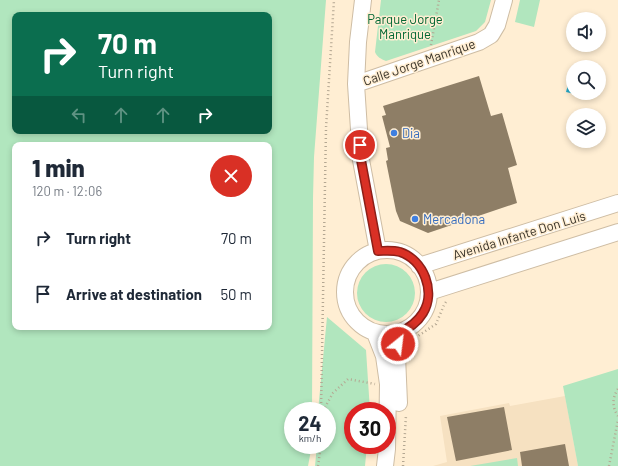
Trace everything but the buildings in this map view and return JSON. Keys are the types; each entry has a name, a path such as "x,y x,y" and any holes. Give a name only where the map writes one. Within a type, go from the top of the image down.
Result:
{"street":[{"path":"363,0 358,42 356,84 361,160 378,251"},
{"name":"Calle Jorge Manrique","path":"356,84 479,42 491,35 497,25 504,0"},
{"name":"Avenida Infante Don Luis","path":"419,266 618,203"},
{"name":"Avenida Infante Don Luis","path":"429,292 618,232"},
{"path":"395,466 399,383 397,356 409,328 424,313 429,292 426,278 419,266 411,258 390,250 378,251 366,255 349,273 345,284 345,297 348,309 354,320 364,328 375,333 404,337"},
{"path":"375,333 384,356 388,384 387,449 385,466"}],"path":[{"path":"322,402 326,128 334,0"},
{"path":"428,60 439,0"},
{"path":"404,337 436,324 444,304 448,300"},
{"path":"328,402 333,393 348,379 378,385 388,384"},
{"path":"618,389 613,401 614,408 618,416"},
{"path":"403,466 406,412"},
{"path":"609,466 618,420"},
{"path":"318,466 320,454"}],"shaded area":[{"path":"565,396 578,466 433,466 447,462 440,416 509,403 510,406"}],"green space":[{"path":"0,0 326,0 314,157 312,402 284,402 284,454 310,454 308,466 0,466"},
{"name":"Parque Jorge Manrique","path":"381,0 491,0 485,22 476,31 386,61 379,58 375,52"},
{"path":"520,0 540,0 534,27 515,22"},
{"path":"380,264 392,264 402,268 411,277 415,287 415,299 407,314 392,322 380,322 370,318 361,309 357,299 357,287 361,277 370,268"},
{"path":"327,317 366,350 369,402 344,402 344,454 366,454 365,466 315,466 316,454 336,454 336,402 319,402"},
{"path":"618,369 618,466 578,466 563,386"},
{"path":"517,458 518,466 470,466"}],"place":[{"name":"Dia","path":"394,133"},
{"name":"Mercadona","path":"415,219"}],"route":[{"path":"360,145 361,160 378,251 390,250 411,258 419,266 426,278 429,292 424,313 409,328 399,333 398,344"}]}
